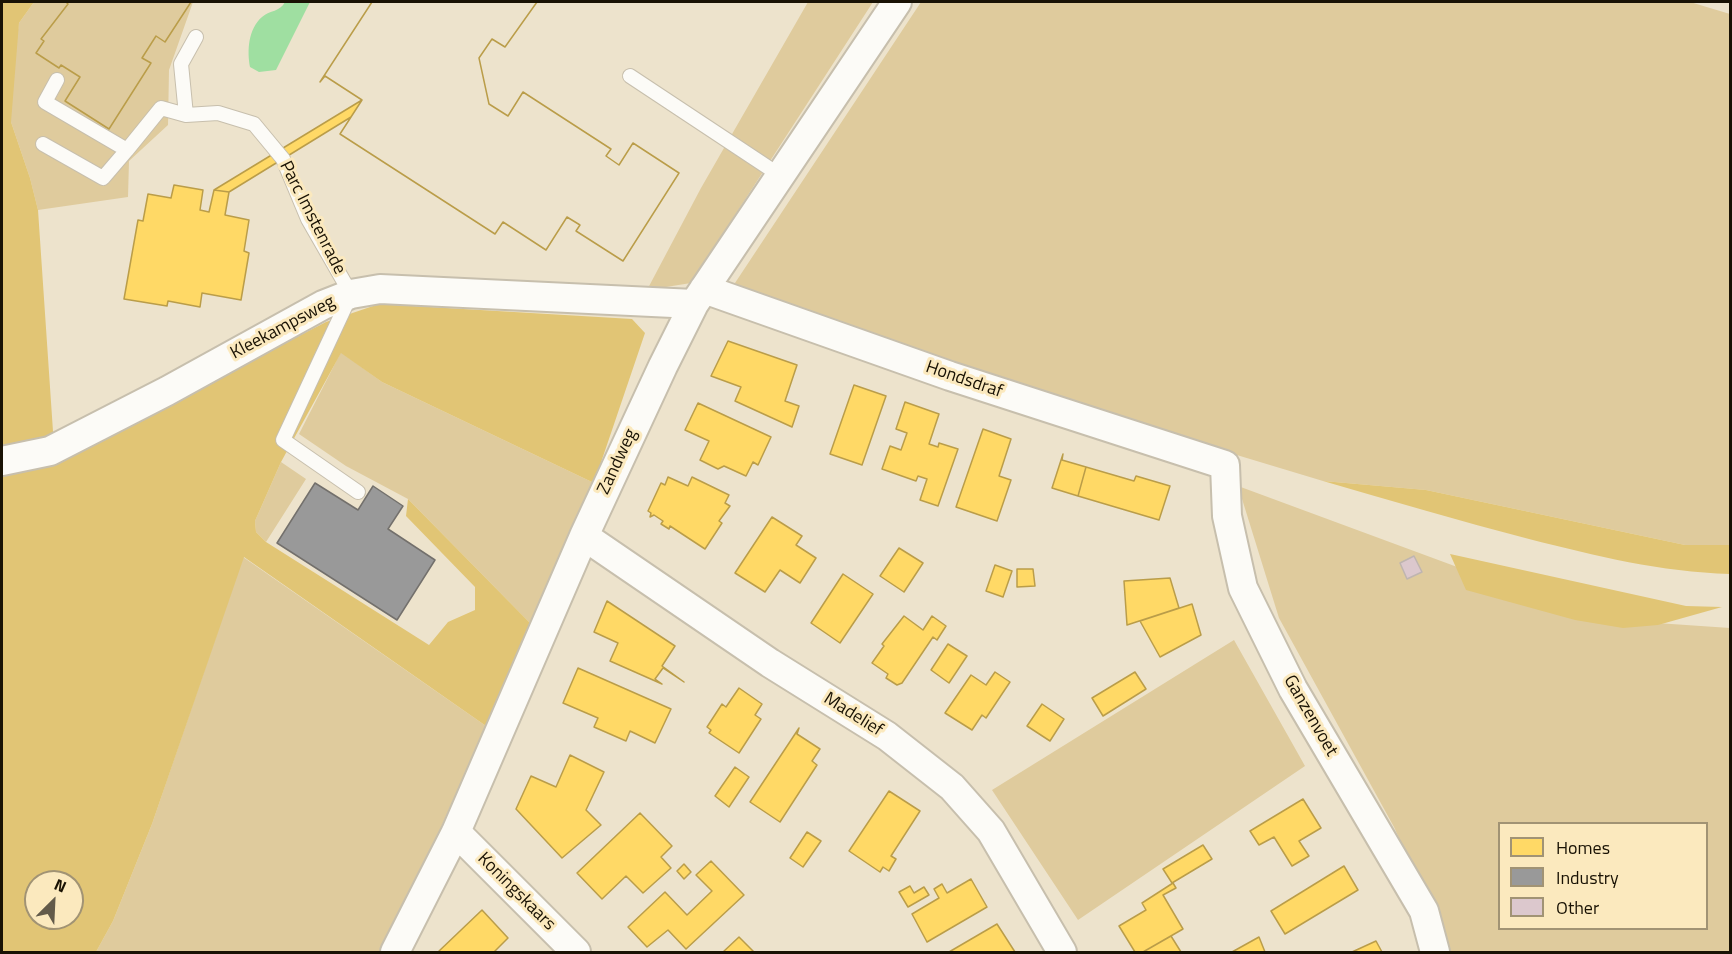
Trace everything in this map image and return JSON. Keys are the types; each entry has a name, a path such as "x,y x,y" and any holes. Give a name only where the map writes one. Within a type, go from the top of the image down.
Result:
{"street":[{"name":"Zandweg","path":"395,952 456,832 584,536 663,366 699,297 897,2"},
{"name":"Kleekampsweg","path":"2,461 50,451 167,391 323,305 351,294 380,289 699,297"},
{"name":"Hondsdraf","path":"699,297 1225,465"},
{"name":"Ganzenvoet","path":"1225,465 1227,516 1243,588 1293,689 1424,911 1435,952"},
{"name":"Madelief","path":"584,536 770,663 887,736 952,787 991,831 1062,952"},
{"name":"Koningskaars","path":"456,832 576,952"}],"lane":[{"path":"186,115 181,64 196,37"},
{"path":"630,76 781,176"},
{"path":"43,144 103,178 127,150 45,102 57,80"},
{"name":"Parc Imstenrade","path":"127,150 161,108 186,115 218,113 254,124 283,159 308,219 351,294"},
{"path":"351,294 283,440 358,492"}],"shaded area":[{"path":"2,2 34,2 19,23 11,122 38,210 55,461 326,322 379,304 632,319 645,333 594,483 382,382 341,353 281,462 255,521 256,532 266,542 429,645 448,622 475,610 475,587 406,516 408,499 530,623 486,726 244,557 152,824 113,921 96,952 2,952"},
{"path":"34,2 193,2 169,70 168,125 129,161 128,197 38,210 11,122 10,80 19,23"},
{"path":"285,2 310,2 276,70 259,72 250,67 251,34 262,17 280,8"},
{"path":"808,2 873,2 691,283 647,290 701,188"},
{"path":"921,2 1690,2 1730,14 1730,545 1685,545 1426,490 1323,481 988,380 740,291 735,283"},
{"path":"341,352 382,382 594,483 530,623 408,499 346,466 299,434"},
{"path":"281,462 306,479 266,542 256,532 255,521"},
{"path":"1323,481 1426,490 1685,545 1730,545 1730,574 1654,567 1579,551 1477,525"},
{"path":"1238,486 1598,619 1730,628 1730,952 1450,952 1394,827 1279,618"},
{"path":"1450,554 1686,606 1722,607 1658,625 1623,628 1575,620 1466,590"},
{"path":"243,557 486,726 427,859 380,952 96,952 113,921 152,824"},
{"path":"1234,640 1305,766 1078,920 992,790"}],"building: Homes":[{"path":"66,2 191,2 165,42 156,36 142,58 151,63 109,129 65,101 80,77 61,65 59,68 36,53 44,41 41,39 68,4"},
{"path":"66,2 191,2 165,42 156,36 142,58 151,63 109,129 65,101 80,77 61,65 59,68 36,53 44,41 41,39 68,4"},
{"path":"372,2 537,2 505,47 492,39 479,58 489,104 508,116 523,92 611,149 606,156 619,165 633,143 679,173 623,261 576,231 580,225 567,217 546,250 503,222 495,234 340,134 362,100 325,76 320,82"},
{"path":"372,2 537,2 505,47 492,39 479,58 489,104 508,116 523,92 611,149 606,156 619,165 633,143 679,173 623,261 576,231 580,225 567,217 546,250 503,222 495,234 340,134 362,100 325,76 320,82"},
{"path":"362,100 351,117 229,192 214,190"},
{"path":"174,185 203,190 200,210 209,212 214,190 229,192 225,215 249,220 244,251 249,253 241,300 202,293 200,307 168,301 167,306 124,299 138,220 143,221 148,194 171,198"},
{"path":"728,341 797,365 785,401 799,406 792,427 735,401 741,387 711,376"},
{"path":"854,385 886,396 862,465 830,454"},
{"path":"905,402 939,414 929,444 938,447 939,443 958,449 938,506 920,500 927,479 918,476 916,481 882,469 890,446 901,450 907,433 896,429"},
{"path":"698,403 771,437 758,465 753,462 746,476 724,466 718,469 700,460 709,441 685,430"},
{"path":"983,429 1011,439 999,476 1011,480 997,521 956,507"},
{"path":"1063,454 1062,460 1086,467 1078,496 1052,488"},
{"path":"1086,467 1134,481 1136,476 1170,486 1159,520 1078,496"},
{"path":"668,477 688,486 692,477 729,495 725,503 730,506 719,521 722,523 705,549 670,526 669,529 661,524 663,521 654,515 650,517 651,513 648,511 661,483 665,485"},
{"path":"772,517 802,536 796,545 816,558 800,583 780,570 765,592 735,573"},
{"path":"899,548 923,563 904,592 880,576"},
{"path":"995,565 1012,571 1003,597 986,591"},
{"path":"1017,569 1033,569 1035,586 1017,587"},
{"path":"843,574 873,594 840,643 811,623"},
{"path":"1170,578 1179,608 1127,625 1124,581"},
{"path":"607,601 675,646 662,666 684,682 663,668 655,679 662,684 610,661 618,643 594,632"},
{"path":"1192,604 1201,635 1160,657 1140,621"},
{"path":"904,616 923,630 932,616 946,626 937,640 933,637 902,683 897,685 886,678 888,674 872,663 884,646 882,644"},
{"path":"948,644 967,656 949,683 931,670"},
{"path":"578,668 671,709 655,743 630,731 626,741 594,727 598,718 563,703"},
{"path":"995,672 1010,682 986,718 982,715 972,730 945,713 971,675 986,685"},
{"path":"1135,672 1146,689 1103,716 1092,698"},
{"path":"739,688 762,704 755,715 761,719 739,753 709,733 711,730 707,727 722,704 726,707"},
{"path":"1042,704 1064,719 1050,741 1027,726"},
{"path":"799,728 797,734 820,749 812,761 817,765 780,822 750,802"},
{"path":"570,755 604,772 586,810 601,825 562,858 516,809 531,776 556,787"},
{"path":"735,767 749,777 729,807 715,796"},
{"path":"889,791 920,811 891,856 896,859 889,871 883,867 880,872 849,851"},
{"path":"1303,799 1321,828 1299,841 1309,856 1292,866 1274,837 1259,845 1250,831"},
{"path":"640,813 672,846 661,857 671,868 643,893 626,876 602,899 577,873"},
{"path":"807,832 821,841 803,867 790,858"},
{"path":"1203,845 1212,859 1172,883 1163,869"},
{"path":"711,861 744,895 686,949 668,930 647,947 628,927 665,892 687,915 712,891 696,875"},
{"path":"684,864 691,872 684,879 677,871"},
{"path":"1344,866 1358,890 1285,934 1271,911"},
{"path":"971,879 987,907 927,942 912,914 939,898 934,889 942,884 947,893"},
{"path":"1173,883 1176,888 1163,895 1183,929 1143,952 1135,952 1119,926 1146,910 1142,903"},
{"path":"910,886 914,893 924,887 929,895 908,907 899,892"},
{"path":"482,910 508,938 494,952 438,952"},
{"path":"997,924 1015,952 949,952"},
{"path":"1171,936 1181,952 1143,952"},
{"path":"739,937 754,952 723,952"},
{"path":"1259,937 1265,952 1232,952"},
{"path":"1376,941 1382,952 1352,952"}],"building: Industry":[{"path":"315,483 358,510 373,486 403,506 388,529 435,560 397,620 277,543"}],"building: Other":[{"path":"1414,556 1422,572 1407,579 1400,563"}]}
